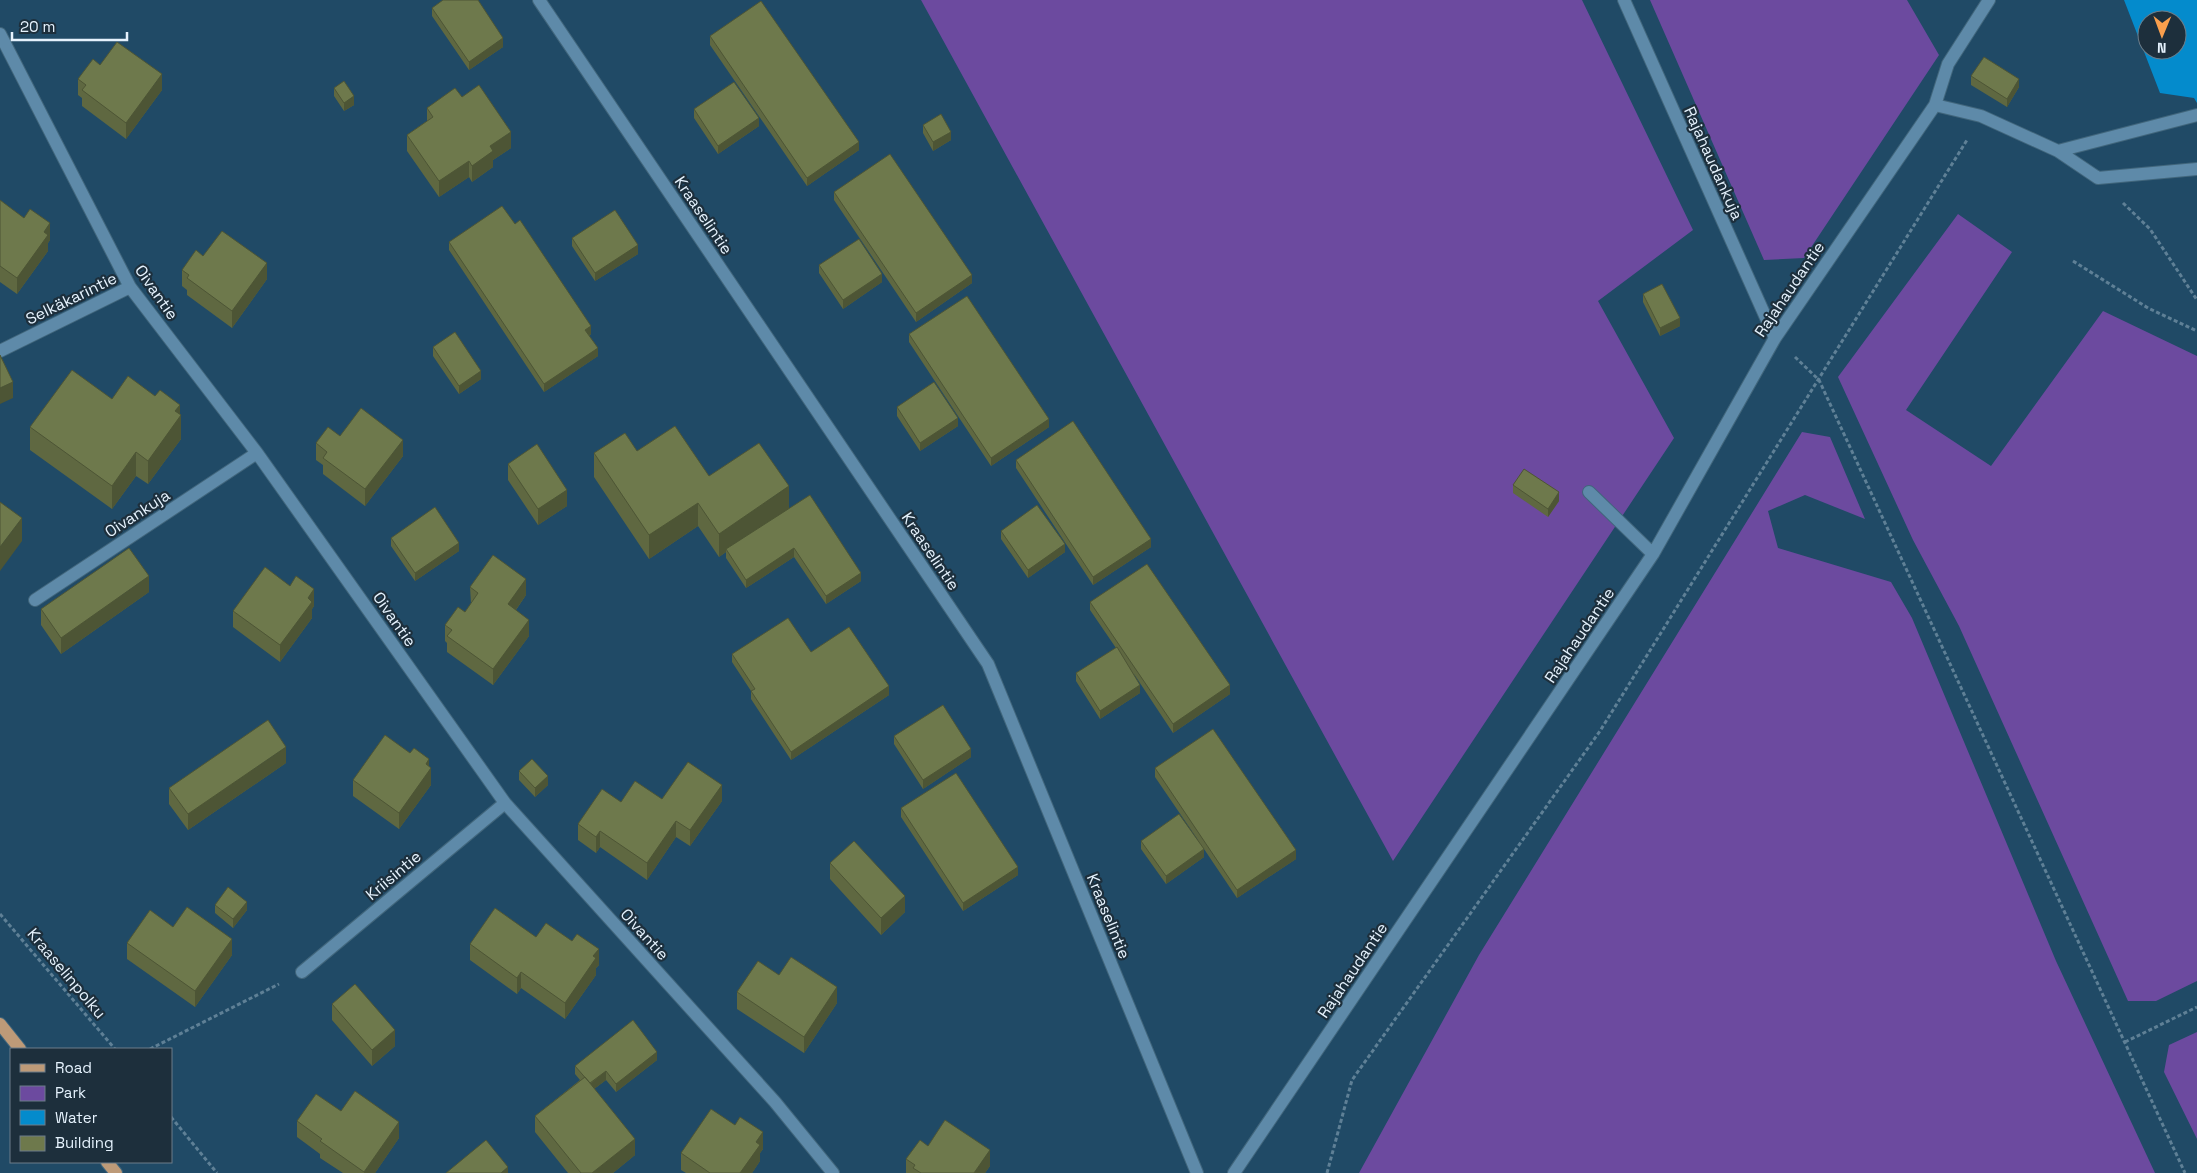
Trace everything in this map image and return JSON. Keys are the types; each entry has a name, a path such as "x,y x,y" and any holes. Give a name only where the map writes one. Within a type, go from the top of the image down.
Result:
{"main road":[{"path":"0,1024 19,1048"},
{"path":"108,1163 116,1173"}],"street":[{"name":"Kraaselintie","path":"539,0 988,664 1198,1173"},
{"name":"Rajahaudankuja","path":"1624,0 1775,338"},
{"name":"Rajahaudantie","path":"1234,1173 1653,554 1775,338 1934,105 1948,64 1988,0"},
{"name":"Oivantie","path":"0,34 130,287 257,453 505,803 776,1102 833,1173"},
{"path":"1934,105 1981,116 2058,151 2098,178 2197,169"},
{"path":"2058,151 2197,116"},
{"name":"Selkäkarintie","path":"0,351 130,287"},
{"name":"Oivankuja","path":"35,600 257,453"},
{"path":"1589,492 1653,554"},
{"name":"Kriisintie","path":"302,972 505,803"}],"path":[{"path":"1327,1173 1352,1080 1600,731 1948,174 1981,116"},
{"path":"2098,178 2150,229 2197,300"},
{"path":"2073,261 2148,308 2197,331"},
{"path":"1775,338 1819,380 2185,1173"},
{"name":"Kraaselinpolku","path":"0,914 114,1048"},
{"path":"152,1048 302,972"},
{"path":"2125,1042 2197,1007"},
{"path":"172,1118 217,1173"}],"green space":[{"path":"921,0 1582,0 1693,230 1598,301 1674,438 1393,861"},
{"path":"1650,0 1907,0 1939,55 1804,258 1764,260"},
{"path":"1958,214 2012,252 1906,410 1991,466 2103,311 2197,356 2197,981 2156,1001 2128,1001 1959,626 1913,540 1838,377"},
{"path":"1802,432 1830,437 1865,519 1805,495 1768,511 1778,548 1891,582 1912,618 2056,961 2155,1173 1359,1173 1479,955"},
{"path":"2197,1032 2197,1139 2164,1072 2169,1045"}],"water":[{"path":"2124,0 2197,0 2197,103 2194,98 2160,93 2147,60 2187,60 2187,10 2137,10 2137,34"}],"building":[{"path":"443,0 478,0 503,38 469,62 432,8"},
{"path":"761,1 859,142 807,178 710,36"},
{"path":"117,42 162,74 126,123 82,90 86,85 78,79 93,59 100,65"},
{"path":"1984,57 2019,79 2007,99 1971,76"},
{"path":"344,81 354,96 344,103 334,88"},
{"path":"734,82 759,118 718,146 694,109"},
{"path":"479,85 511,132 490,146 493,151 472,166 469,161 439,181 407,135 433,117 427,108 455,88 462,97"},
{"path":"941,114 951,132 933,142 923,125"},
{"path":"890,154 972,275 916,313 834,192"},
{"path":"0,200 24,218 30,209 50,223 44,232 48,235 17,278 0,266"},
{"path":"502,206 515,224 520,220 591,326 585,330 598,348 544,384 449,242"},
{"path":"615,210 638,245 595,273 572,238"},
{"path":"222,231 267,263 232,311 187,278 189,275 182,270 196,250 203,256"},
{"path":"859,239 882,274 843,300 819,265"},
{"path":"1662,284 1680,318 1660,328 1643,294"},
{"path":"967,296 1049,419 991,458 909,334"},
{"path":"455,332 481,371 459,386 433,347"},
{"path":"0,355 13,382 0,388"},
{"path":"72,370 112,399 128,376 155,396 160,390 180,405 175,411 181,415 148,461 136,452 112,486 30,427"},
{"path":"934,382 958,418 920,443 897,407"},
{"path":"361,408 403,440 365,489 323,458 327,452 316,443 328,427 340,436"},
{"path":"1073,421 1151,539 1093,577 1016,460"},
{"path":"675,426 709,476 759,443 789,486 719,534 698,503 649,535 594,453 625,433 637,451"},
{"path":"537,444 567,490 538,509 508,464"},
{"path":"1524,469 1559,492 1548,509 1513,485"},
{"path":"810,495 861,573 826,596 794,548 746,580 726,549"},
{"path":"0,502 22,518 0,547"},
{"path":"1037,505 1065,544 1028,570 1001,531"},
{"path":"435,507 459,543 415,573 391,538"},
{"path":"129,548 149,576 61,638 41,609"},
{"path":"493,555 526,579 508,604 529,620 493,669 447,636 452,630 445,625 458,607 465,612 478,593 470,587"},
{"path":"1147,564 1230,685 1173,724 1090,602"},
{"path":"265,567 290,586 296,576 314,589 308,598 312,602 280,645 233,611"},
{"path":"788,618 811,652 849,627 889,686 791,752 751,691 755,689 732,654"},
{"path":"1117,647 1140,685 1100,711 1076,673"},
{"path":"943,705 971,749 923,780 894,736"},
{"path":"268,720 286,747 188,814 169,788"},
{"path":"1213,729 1296,850 1237,890 1155,768"},
{"path":"385,735 410,753 414,748 429,759 426,764 431,768 399,813 353,780"},
{"path":"532,759 548,776 535,788 519,771"},
{"path":"688,762 722,785 690,830 676,821 647,863 600,831 596,837 578,824 602,789 621,802 635,781 662,799"},
{"path":"956,773 1018,867 963,903 901,808"},
{"path":"1179,814 1204,849 1166,876 1141,841"},
{"path":"854,841 905,896 881,918 830,863"},
{"path":"228,887 247,902 233,919 215,905"},
{"path":"187,907 232,939 195,991 127,943 150,910 173,927"},
{"path":"495,908 536,937 546,923 572,941 577,934 599,949 593,956 596,958 565,1003 521,972 517,978 470,944"},
{"path":"791,957 837,987 804,1037 737,992 758,961 779,975"},
{"path":"355,984 395,1030 372,1050 332,1004"},
{"path":"633,1020 657,1052 616,1084 606,1071 590,1083 575,1066"},
{"path":"585,1077 635,1139 592,1173 581,1173 535,1116"},
{"path":"355,1091 399,1122 364,1172 320,1141 322,1139 297,1121 316,1094 341,1111"},
{"path":"711,1109 735,1125 740,1117 763,1132 756,1142 760,1145 740,1173 710,1173 681,1153"},
{"path":"945,1120 990,1150 974,1173 921,1173 913,1168 915,1165 906,1159 920,1140 928,1146"},
{"path":"486,1140 508,1167 501,1173 446,1173"}]}
